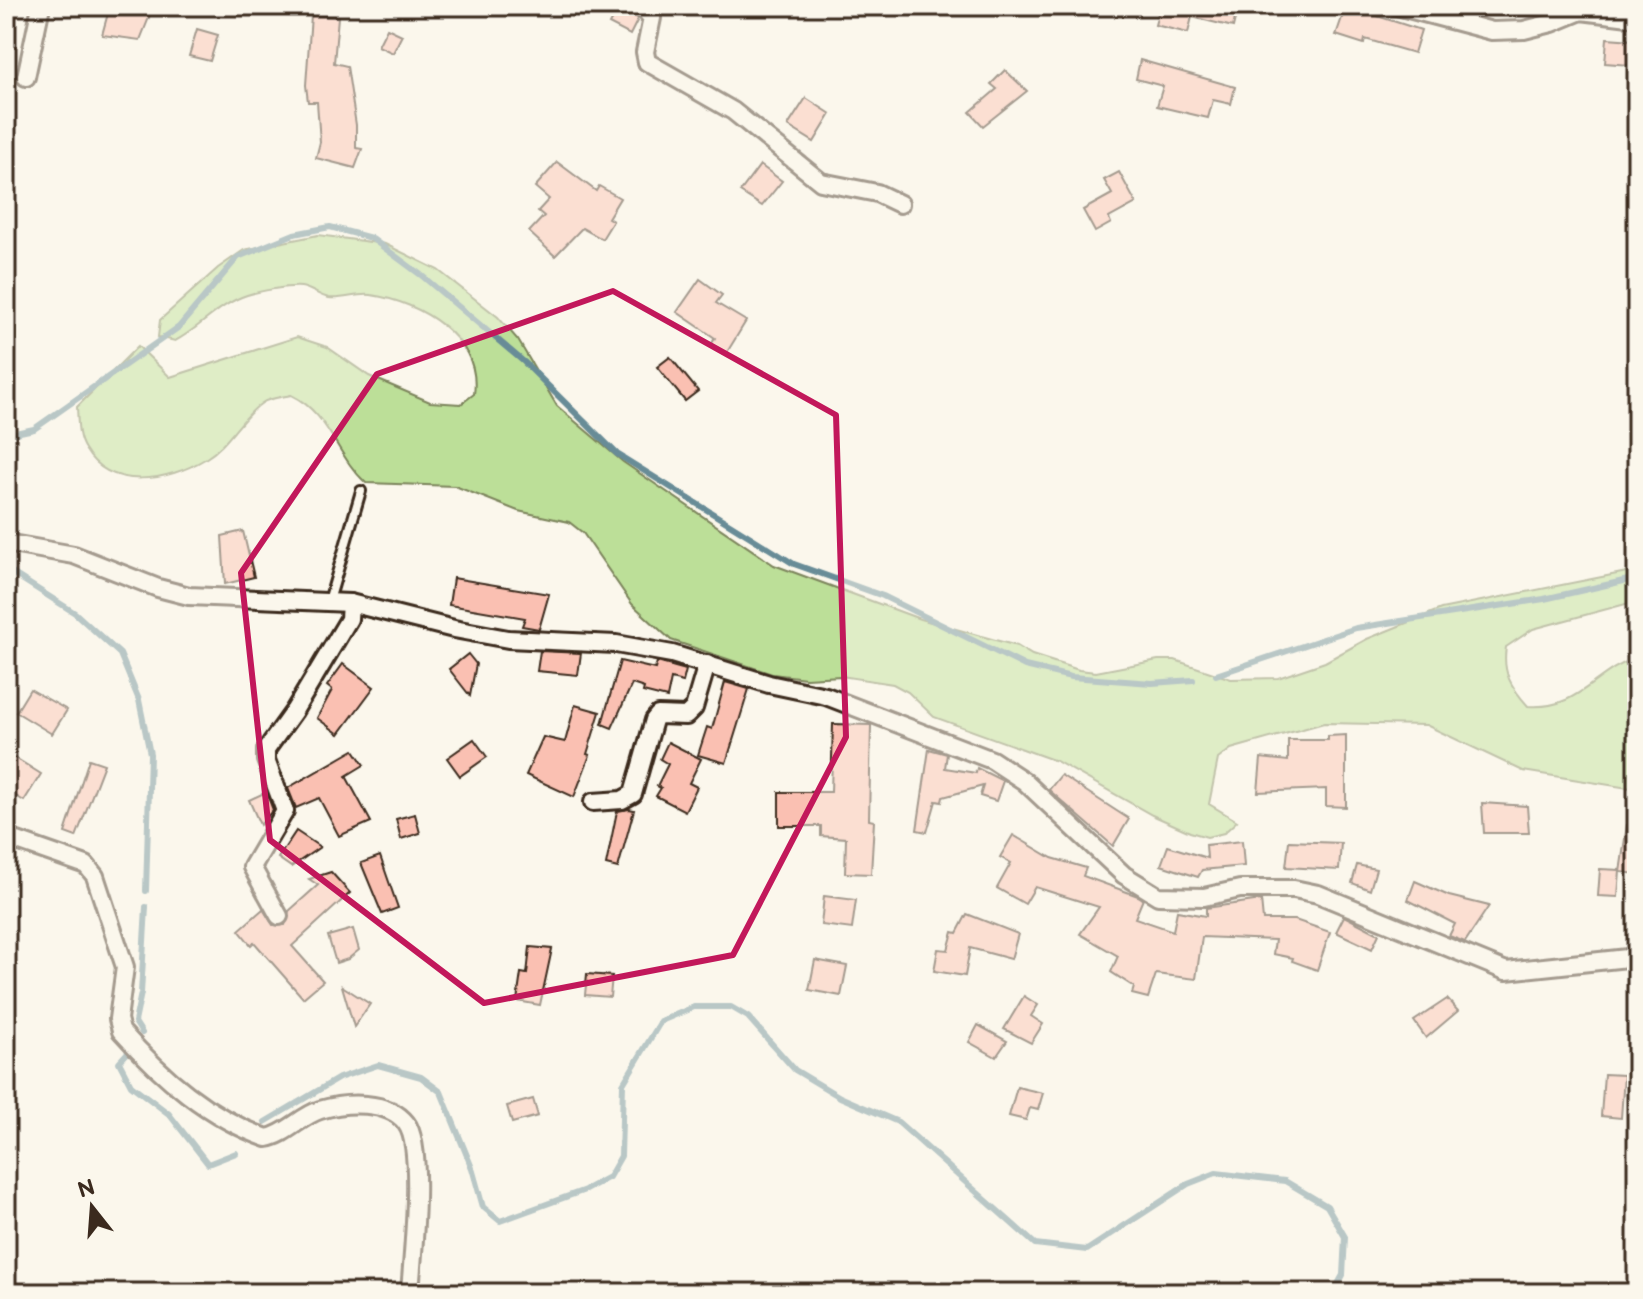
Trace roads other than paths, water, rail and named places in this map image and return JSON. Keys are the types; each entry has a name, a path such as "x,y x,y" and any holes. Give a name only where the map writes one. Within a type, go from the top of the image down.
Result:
{"street":[{"path":"26,77 41,6"},
{"path":"641,6 652,18 645,52 647,62 733,111 821,182 877,193 900,204"},
{"path":"1397,6 1492,31 1524,30 1581,11 1637,18"},
{"path":"6,543 74,555 158,588 189,596 350,603 508,639 622,645 826,696 992,760 1024,781 1124,875 1158,896 1204,897 1240,889 1294,889 1318,894 1506,971 1637,957"},
{"path":"279,916 252,867 285,817 266,750 294,711 349,619 350,603"},
{"path":"593,802 622,800 633,794 654,720 658,715 686,716 694,708 707,664"},
{"path":"6,837 53,856 86,865 95,876 125,967 118,1019 121,1031 204,1109 241,1129 267,1138 321,1109 377,1106 406,1122 414,1137 416,1169 410,1293"}],"lane":[{"path":"329,601 361,491"}],"waterway":[{"path":"6,435 34,429 179,327 238,257 294,234 330,227 371,238 421,275 524,362 617,454 794,564 883,596 1025,666 1071,677 1152,683 1193,680"},
{"path":"6,569 75,613 120,654 139,700 150,754 146,891"},
{"path":"1216,675 1356,628 1544,599 1637,578"},
{"path":"142,1033 135,1022 141,993 146,907"},
{"path":"265,1122 339,1078 378,1065 421,1077 441,1092 472,1168 483,1207 500,1221 585,1190 609,1177 621,1156 623,1084 661,1021 694,1007 731,1007 748,1017 795,1070 840,1097 898,1122 1035,1244 1087,1250 1188,1184 1216,1173 1285,1181 1327,1206 1345,1237 1343,1275 1333,1293"},
{"path":"130,1050 119,1062 131,1085 169,1114 208,1164 236,1153"}]}
